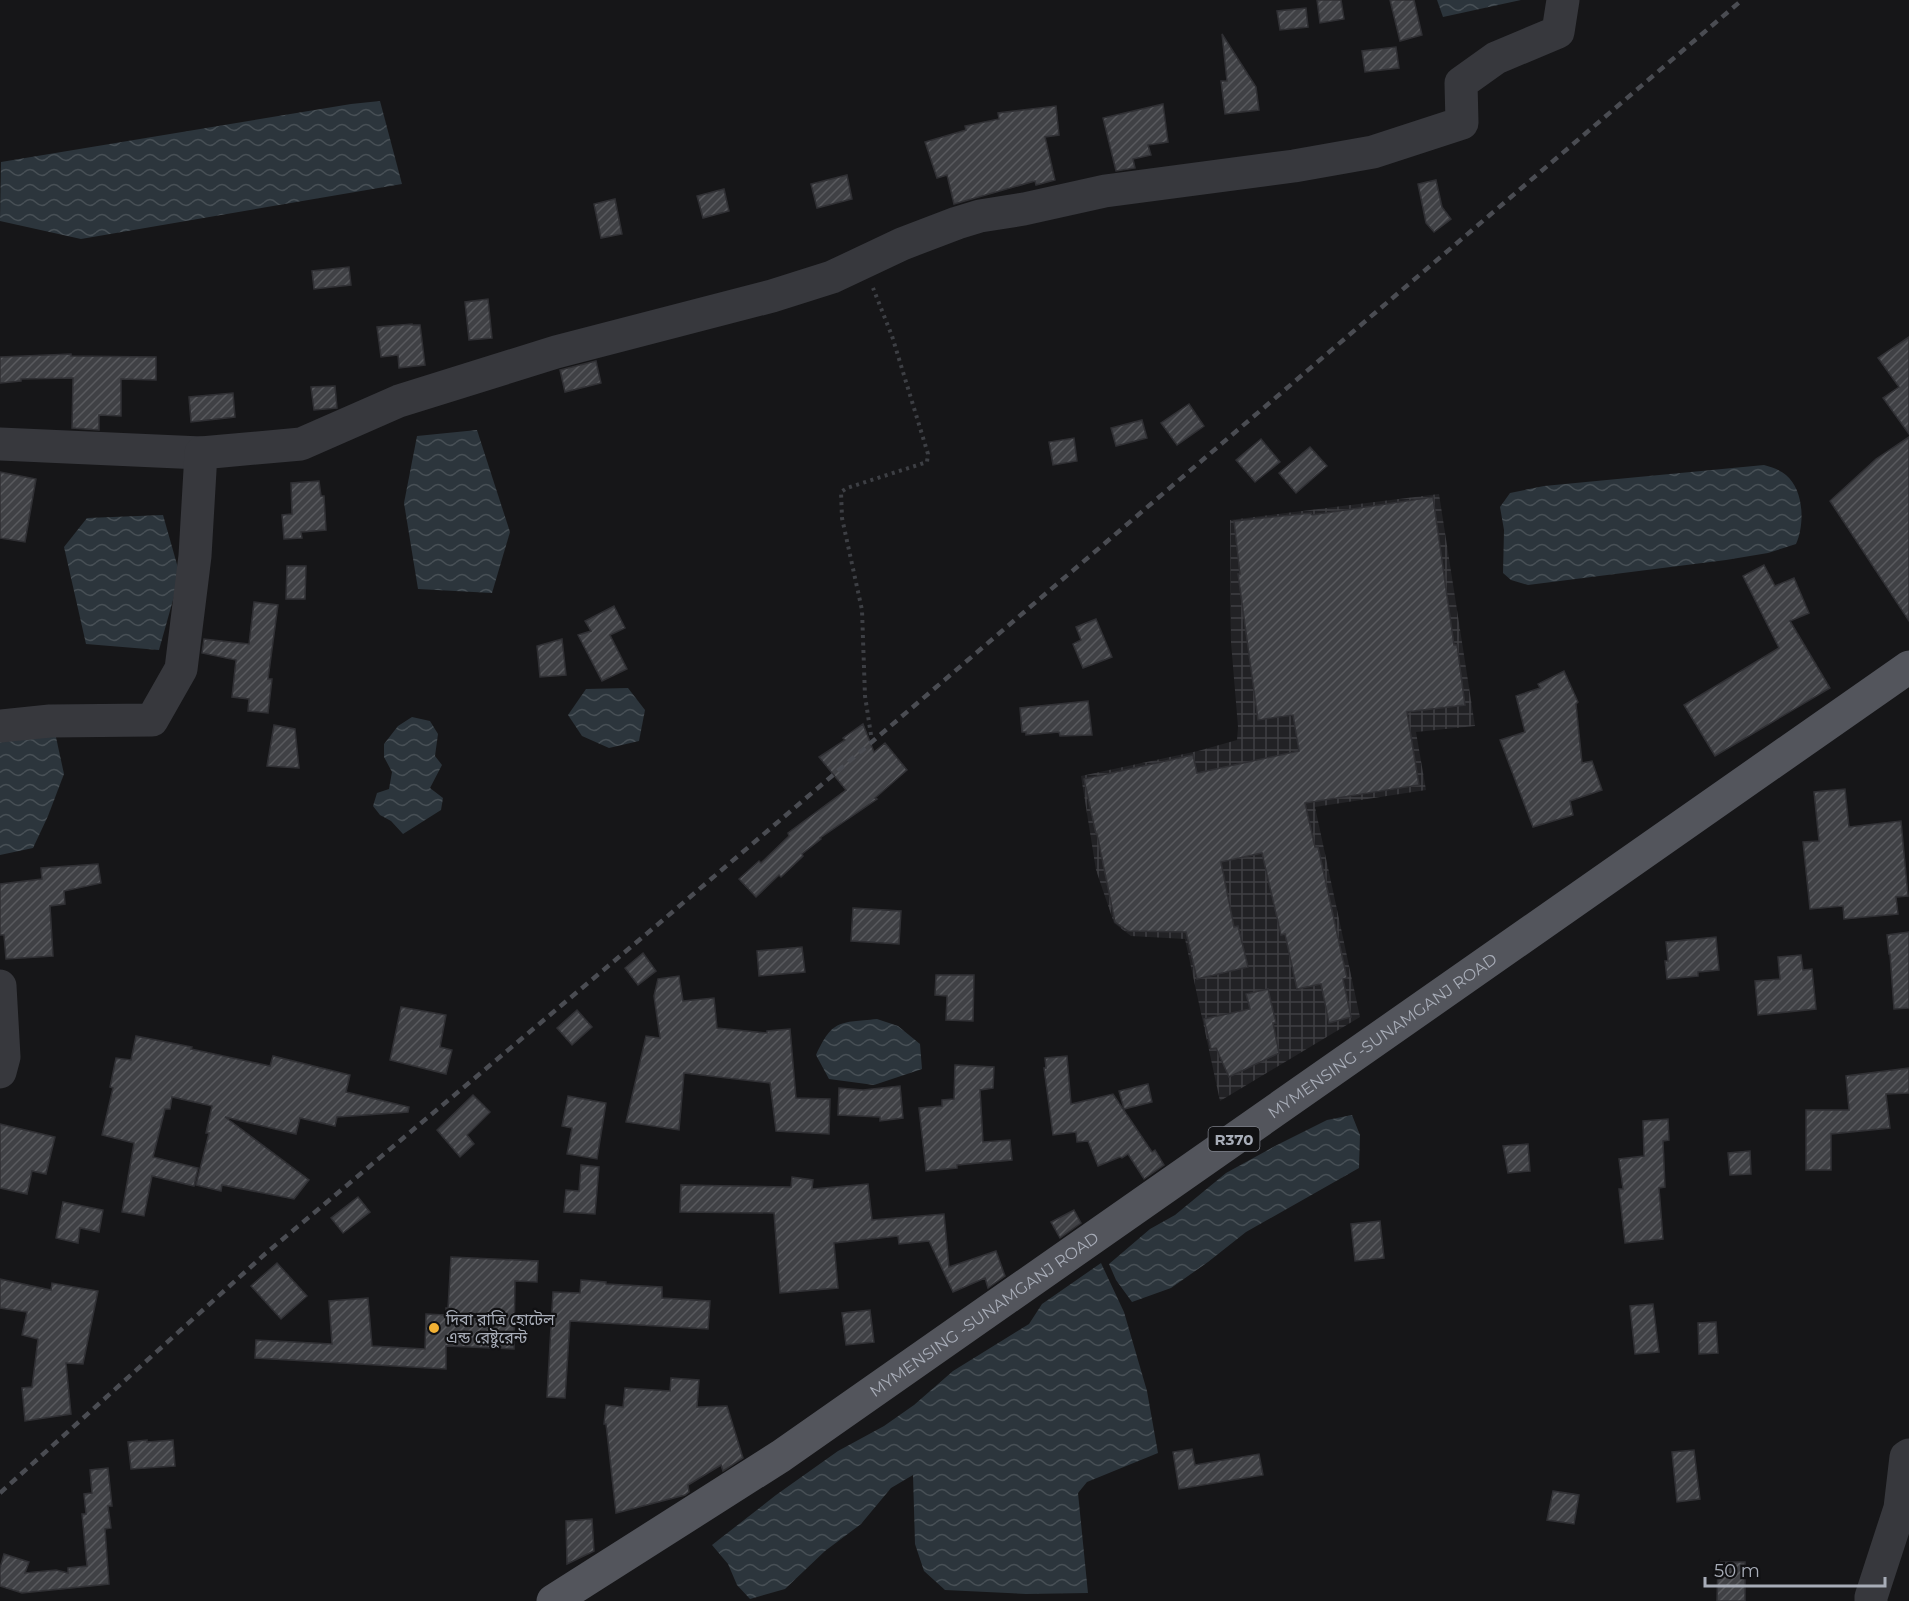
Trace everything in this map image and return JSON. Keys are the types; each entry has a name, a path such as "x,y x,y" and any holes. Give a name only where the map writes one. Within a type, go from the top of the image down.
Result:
{"main road":[{"name":"MYMENSING -SUNAMGANJ ROAD","path":"552,1601 781,1456 1909,667"}],"street":[{"path":"0,444 201,453 301,444 399,401 556,352 772,296 832,276 946,227 980,216 1105,191 1294,166 1373,152 1461,123 1461,83 1496,58 1558,32 1563,0"},
{"path":"0,726 50,721 152,720 181,669 195,556 201,453"},
{"path":"0,986 4,1057 0,1072"},
{"path":"1871,1601 1900,1508 1906,1456 1909,1455"}],"path":[{"path":"863,262 892,336 928,454 927,462 847,488 841,492 842,518 862,610 865,696 871,735"}],"shaded area":[{"path":"1439,494 1475,726 1416,732 1426,790 1315,807 1360,1017 1220,1101 1185,939 1131,936 1114,923 1096,870 1081,776 1198,751 1237,740 1231,642 1230,520","holes":["1311,513 1316,554 1235,521","1238,574 1315,712 1258,720","1457,645 1465,705 1350,720 1342,660","1410,730 1419,785 1307,802 1298,747","1294,752 1313,842 1230,766","1193,755 1205,811 1096,834 1084,779","1317,847 1334,923 1281,935 1264,859","1238,926 1248,967 1197,979 1187,938","1340,944 1347,978 1297,989 1290,955","1246,994 1275,1022 1273,1023 1275,1035 1211,1049 1204,1019 1250,1009"]}],"water":[{"path":"1437,0 1521,0 1443,17"},
{"path":"380,101 402,184 81,239 0,221 1,162"},
{"path":"477,430 510,532 492,593 418,589 404,503 417,436"},
{"path":"1764,465 1784,473 1796,489 1802,517 1796,544 1768,553 1726,560 1528,585 1511,580 1503,573 1504,530 1500,507 1510,493 1544,486"},
{"path":"163,515 180,575 159,650 86,644 64,547 87,518"},
{"path":"628,688 645,710 639,741 609,748 582,736 568,715 586,689"},
{"path":"412,717 430,721 438,734 435,756 442,765 430,788 443,798 441,810 403,834 391,821 380,815 373,806 377,793 389,789 392,772 384,757 384,744 398,726"},
{"path":"54,728 64,774 48,816 33,848 0,855 0,735"},
{"path":"877,1019 898,1026 920,1044 922,1069 874,1085 829,1079 816,1055 827,1035 845,1023"},
{"path":"1352,1115 1360,1135 1359,1168 1246,1232 1171,1288 1132,1302 1116,1280 1109,1264 1150,1229 1175,1215 1226,1173 1327,1120"},
{"path":"1101,1263 1124,1312 1147,1391 1158,1453 1087,1482 1078,1493 1088,1593 1026,1594 945,1590 924,1571 915,1544 913,1475 891,1488 861,1524 825,1551 785,1589 750,1599 737,1585 728,1564 712,1545 776,1495 838,1451 884,1426 914,1405 953,1371 1029,1324 1042,1304"}],"building":[{"path":"1317,0 1341,0 1344,19 1320,23"},
{"path":"1390,0 1414,0 1422,35 1400,41"},
{"path":"1306,8 1308,27 1280,30 1277,11"},
{"path":"1222,34 1256,87 1259,110 1225,114 1221,81 1227,81"},
{"path":"1396,47 1399,68 1365,72 1362,51"},
{"path":"1163,104 1168,142 1148,145 1151,155 1133,159 1135,168 1116,171 1103,118"},
{"path":"1056,106 1059,135 1045,137 1055,180 1036,185 1035,181 954,204 947,175 937,178 925,142 966,130 965,126 999,119 998,113"},
{"path":"847,175 852,199 817,208 811,184"},
{"path":"1436,180 1442,207 1451,219 1434,232 1426,223 1418,184"},
{"path":"724,189 729,211 703,218 697,196"},
{"path":"615,199 622,234 601,238 594,204"},
{"path":"349,267 351,285 314,289 312,271"},
{"path":"488,299 492,338 469,340 465,302"},
{"path":"420,325 425,365 399,368 398,355 381,357 377,327"},
{"path":"1909,337 1909,434 1883,398 1899,387 1878,358"},
{"path":"71,354 71,356 156,357 156,380 121,379 121,416 99,415 99,430 72,428 73,378 21,379 21,381 0,383 0,357"},
{"path":"596,361 601,383 565,392 560,370"},
{"path":"335,386 337,408 314,410 311,387"},
{"path":"233,393 235,417 191,422 189,397"},
{"path":"1189,404 1204,426 1177,445 1161,423"},
{"path":"1142,420 1147,438 1116,446 1111,428"},
{"path":"1909,437 1909,621 1830,501 1876,459"},
{"path":"1074,438 1077,461 1053,465 1049,442"},
{"path":"1261,439 1280,462 1255,482 1236,460"},
{"path":"1310,447 1327,466 1296,493 1279,473"},
{"path":"0,472 36,479 25,542 0,538"},
{"path":"319,481 321,496 324,496 326,530 301,532 302,538 284,539 282,515 292,514 291,483"},
{"path":"1433,497 1465,705 1407,712 1419,785 1305,803 1315,847 1318,847 1347,978 1343,979 1351,1017 1329,1023 1321,984 1297,989 1285,934 1281,935 1262,853 1221,862 1234,927 1238,926 1248,967 1197,979 1186,932 1128,931 1115,922 1084,779 1193,755 1197,773 1299,751 1293,715 1258,720 1238,574 1240,574 1234,521 1311,513 1312,515"},
{"path":"1764,565 1775,586 1794,578 1809,613 1790,621 1830,688 1715,756 1684,705 1779,648 1743,576"},
{"path":"287,566 306,566 305,599 286,599"},
{"path":"254,602 278,605 268,679 272,679 268,713 248,711 249,699 232,697 236,660 202,653 204,639 249,644"},
{"path":"614,606 625,628 610,635 627,669 602,681 578,635 591,631 585,621"},
{"path":"1096,619 1112,657 1083,668 1073,644 1081,640 1076,627"},
{"path":"562,639 566,675 540,677 537,646"},
{"path":"1564,671 1578,702 1576,704 1582,763 1592,761 1602,790 1570,801 1573,815 1533,827 1500,740 1525,732 1516,696 1540,688 1538,684"},
{"path":"1088,701 1092,735 1060,736 1059,732 1026,735 1026,732 1022,732 1020,708"},
{"path":"863,724 874,752 885,743 907,770 875,798 877,799 820,838 781,877 779,875 756,897 739,879 759,861 761,863 789,836 788,833 846,790 819,757 845,740 843,738"},
{"path":"274,725 295,729 299,768 267,766"},
{"path":"1845,789 1849,827 1901,821 1908,896 1896,897 1898,914 1844,919 1843,906 1810,909 1803,842 1819,841 1814,792"},
{"path":"98,864 101,883 64,891 65,904 50,906 53,956 6,959 4,935 0,935 0,884 42,879 41,868"},
{"path":"853,908 901,911 899,944 851,941"},
{"path":"1909,932 1909,1008 1894,1009 1887,935"},
{"path":"1716,937 1719,970 1698,972 1698,976 1667,979 1666,942"},
{"path":"802,947 805,972 759,976 757,951"},
{"path":"643,953 656,971 638,985 625,968"},
{"path":"1801,955 1803,970 1812,969 1816,1009 1758,1015 1755,981 1780,979 1778,957"},
{"path":"936,975 974,975 973,1021 946,1020 947,996 935,995"},
{"path":"679,976 683,1001 714,998 717,1028 767,1033 767,1031 790,1029 796,1098 830,1099 829,1134 776,1131 770,1083 684,1073 679,1130 626,1122 646,1036 660,1038 654,996 658,979"},
{"path":"1268,989 1276,1023 1273,1023 1279,1053 1229,1077 1216,1048 1211,1049 1204,1019 1250,1009 1246,994"},
{"path":"401,1007 446,1015 440,1047 452,1050 446,1074 390,1060"},
{"path":"577,1010 592,1027 572,1045 557,1028"},
{"path":"136,1036 270,1066 273,1056 350,1075 346,1092 409,1107 408,1112 337,1117 335,1126 300,1118 296,1134 225,1117 309,1180 294,1199 222,1185 221,1191 196,1185 209,1133 206,1133 212,1106 172,1097 170,1109 165,1109 153,1157 198,1168 194,1186 152,1176 144,1216 122,1212 134,1143 102,1135 113,1088 110,1087 116,1058 131,1060"},
{"path":"1067,1056 1071,1104 1113,1094 1152,1152 1155,1150 1164,1165 1144,1179 1128,1154 1098,1166 1088,1141 1077,1142 1076,1132 1053,1135 1044,1068 1046,1068 1045,1058"},
{"path":"955,1065 994,1067 993,1088 980,1090 983,1142 1010,1140 1012,1160 957,1165 957,1168 926,1171 919,1108 942,1106 942,1100 954,1099"},
{"path":"1909,1068 1909,1093 1886,1094 1890,1128 1831,1134 1831,1170 1806,1170 1806,1110 1849,1110 1846,1076"},
{"path":"1148,1084 1152,1102 1124,1109 1119,1091"},
{"path":"900,1086 903,1118 880,1121 880,1117 838,1115 839,1088 863,1090"},
{"path":"473,1095 490,1112 467,1135 474,1144 460,1157 437,1130"},
{"path":"568,1096 606,1103 597,1159 567,1154 572,1128 562,1126"},
{"path":"1668,1119 1669,1140 1663,1141 1665,1187 1659,1188 1663,1239 1625,1243 1619,1189 1623,1189 1619,1159 1644,1156 1643,1121"},
{"path":"0,1124 55,1137 46,1174 32,1171 27,1194 0,1188"},
{"path":"1528,1144 1530,1171 1508,1173 1503,1146"},
{"path":"1750,1151 1751,1174 1730,1175 1728,1153"},
{"path":"581,1165 599,1167 595,1214 564,1212 566,1190 579,1191"},
{"path":"792,1177 813,1180 812,1189 868,1184 872,1220 944,1214 949,1267 996,1251 1005,1276 988,1288 985,1278 953,1292 929,1241 899,1244 898,1236 834,1243 838,1288 780,1293 774,1213 680,1212 681,1185 791,1187"},
{"path":"358,1197 370,1212 343,1233 331,1218"},
{"path":"63,1202 103,1210 99,1232 80,1228 78,1243 56,1238"},
{"path":"1074,1210 1081,1223 1060,1238 1051,1222"},
{"path":"1380,1221 1384,1258 1355,1261 1351,1224"},
{"path":"451,1257 538,1261 537,1282 515,1281 514,1349 446,1346 446,1369 255,1358 256,1340 332,1344 329,1301 368,1298 372,1346 425,1349 426,1314 446,1315 446,1308 448,1308"},
{"path":"277,1263 307,1296 281,1319 251,1286"},
{"path":"0,1279 51,1290 52,1283 98,1291 83,1364 66,1363 71,1414 25,1421 22,1388 32,1387 38,1339 22,1335 27,1312 0,1308"},
{"path":"581,1280 606,1282 606,1284 662,1287 662,1298 710,1301 708,1329 570,1321 565,1398 547,1397 553,1292 580,1293"},
{"path":"1653,1304 1659,1352 1635,1354 1630,1306"},
{"path":"870,1310 874,1342 846,1345 842,1313"},
{"path":"1716,1322 1718,1353 1699,1354 1698,1323"},
{"path":"671,1378 699,1380 697,1407 727,1406 743,1458 723,1471 721,1465 688,1485 689,1492 685,1495 616,1513 606,1424 604,1424 606,1405 623,1407 625,1388 670,1391"},
{"path":"147,1440 147,1442 173,1440 175,1466 131,1469 128,1442"},
{"path":"1192,1449 1195,1465 1259,1454 1263,1475 1179,1489 1173,1452"},
{"path":"1694,1450 1700,1499 1677,1502 1672,1452"},
{"path":"108,1468 112,1506 108,1506 111,1528 105,1529 109,1584 22,1593 0,1586 0,1568 4,1554 29,1562 25,1573 56,1570 68,1573 68,1568 87,1566 82,1514 86,1514 84,1494 92,1493 90,1470"},
{"path":"1553,1491 1579,1495 1574,1524 1547,1520"},
{"path":"592,1519 594,1551 567,1564 566,1521"},
{"path":"1718,1562 1745,1562 1745,1601 1717,1601"}],"railway":[{"path":"0,1493 265,1254 663,920 1742,0"}],"place":[{"name":"দিবা রাত্রি হোটেল এন্ড রেষ্টুরেন্ট","path":"434,1328"}]}
